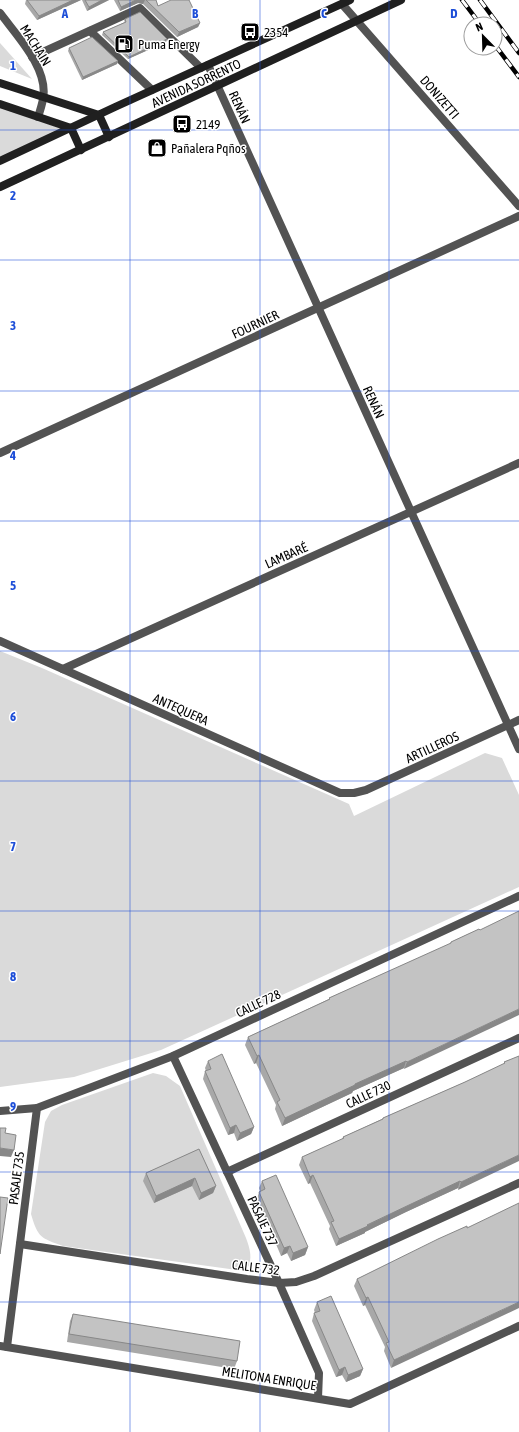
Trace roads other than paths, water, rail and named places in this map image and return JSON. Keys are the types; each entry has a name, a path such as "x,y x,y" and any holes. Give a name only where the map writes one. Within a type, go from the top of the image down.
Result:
{"main road":[{"name":"AVENIDA SORRENTO","path":"0,161 350,0"},
{"name":"AVENIDA SORRENTO","path":"0,187 401,0"},
{"path":"0,83 99,115 109,137"},
{"path":"0,104 71,128 81,150"}],"street":[{"name":"DONIZETTI","path":"342,4 519,206"},
{"path":"32,57 140,8 204,66"},
{"name":"MACHAIN","path":"0,13 32,57 41,74 44,98 38,117"},
{"path":"90,31 152,90"},
{"name":"RENÁN","path":"204,66 217,86 519,749"},
{"name":"FOURNIER","path":"0,453 519,216"},
{"name":"LAMBARÉ","path":"63,669 519,463"},
{"name":"ANTEQUERA","path":"0,641 340,793 354,793"},
{"name":"ARTILLEROS","path":"354,793 366,790 519,720"},
{"name":"CALLE 728","path":"0,1111 37,1108 173,1056 519,896"},
{"name":"CALLE 730","path":"227,1172 519,1038"},
{"name":"PASAJE 737","path":"173,1056 279,1283 319,1373 318,1398"},
{"name":"PASAJE 735","path":"4,1346 20,1244 37,1108"},
{"name":"CALLE 732","path":"20,1244 279,1283 296,1282 314,1276 519,1183"},
{"name":"MELITONA ENRIQUE","path":"4,1346 350,1404 519,1326"}],"railway":[{"path":"462,0 474,16"},
{"path":"480,0 519,53"},
{"path":"503,56 519,77"}],"place":[{"name":"2354","path":"250,32"},
{"name":"Puma Energy","path":"124,44"},
{"name":"2149","path":"182,124"},
{"name":"Pañalera Pqños","path":"157,148"}]}
